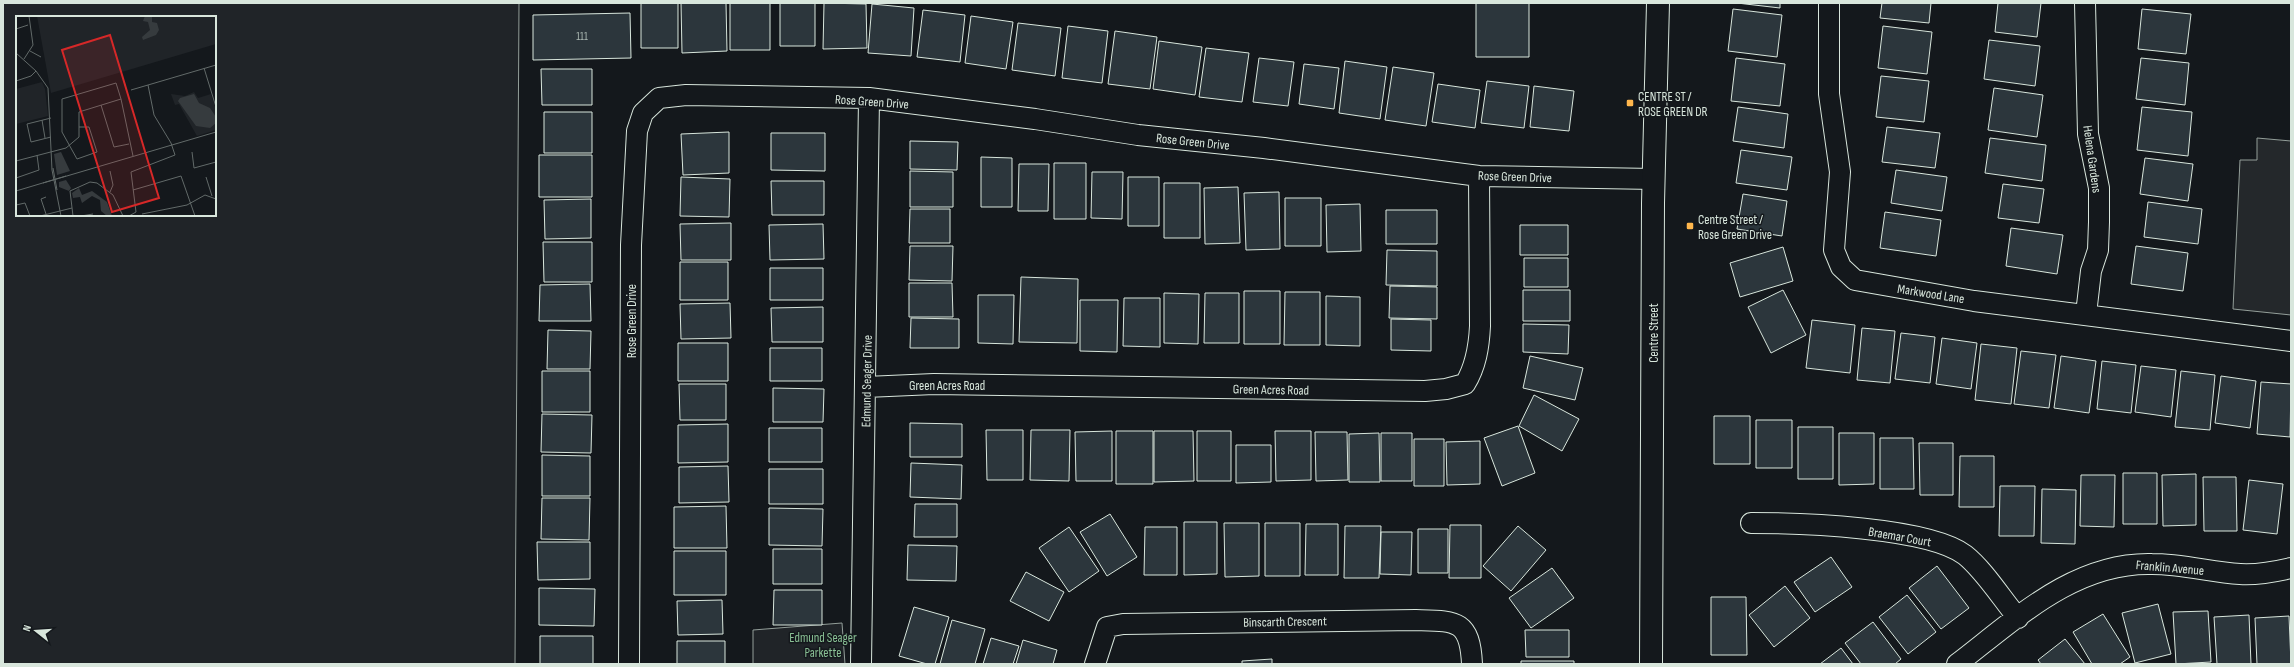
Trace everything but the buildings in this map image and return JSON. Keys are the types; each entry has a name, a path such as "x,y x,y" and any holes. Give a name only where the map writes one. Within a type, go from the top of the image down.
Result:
{"main road":[{"name":"Centre Street","path":"1651,664 1654,179 1658,3"}],"street":[{"name":"Markwood Lane","path":"1829,3 1829,94 1840,172 1834,250 1841,267 1855,280 1869,284 1974,300 2086,314 2153,325 2291,341"},
{"name":"Helena Gardens","path":"2086,3 2088,134 2099,188 2098,250 2091,271 2086,314"},
{"name":"Rose Green Drive","path":"629,664 631,245 635,149 637,130 643,113 659,98 686,96 869,98 1013,116 1138,135 1264,148 1479,176 1654,179"},
{"name":"Edmund Seager Drive","path":"861,664 869,98"},
{"name":"Green Acres Road","path":"866,387 934,384 1425,391 1446,389 1465,384 1478,351 1480,326 1479,176"},
{"name":"Braemar Court","path":"1751,523 1796,523 1884,532 1914,536 1948,546 1965,555 2018,618"},
{"name":"Franklin Avenue","path":"1958,664 2018,618 2071,582 2108,568 2130,564 2154,564 2240,574 2264,573 2291,568"},
{"name":"Binscarth Crescent","path":"1095,664 1107,627 1123,624 1416,620 1444,621 1459,626 1468,634 1472,664"}],"green space":[{"path":"3,3 519,3 515,664 3,664"},
{"name":"Edmund Seager Parkette","path":"842,623 845,664 753,664 753,630"}],"shaded area":[{"path":"2257,138 2291,141 2291,315 2233,309 2240,160 2257,160"}],"place":[{"name":"CENTRE ST / ROSE GREEN DR","path":"1630,103"},
{"name":"Centre Street / Rose Green Drive","path":"1690,226"}]}
